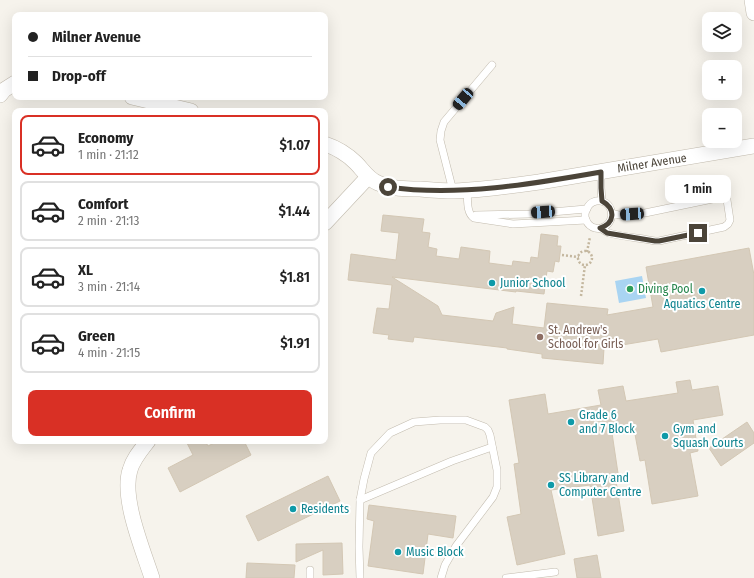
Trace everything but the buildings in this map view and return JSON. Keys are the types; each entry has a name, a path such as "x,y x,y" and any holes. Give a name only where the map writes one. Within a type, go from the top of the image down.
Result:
{"street":[{"path":"752,0 754,13"},
{"path":"0,95 4,90 12,85"},
{"path":"145,100 178,108"},
{"name":"Milner Avenue","path":"328,145 336,148 348,156 357,164 368,178 388,187 402,189 460,190 504,187 754,146"},
{"path":"328,220 368,178"},
{"path":"146,444 130,470 128,498 132,516 152,578"}],"lane":[{"path":"492,65 444,122 440,131 440,140 470,214 474,218 513,224 586,220"},
{"path":"601,172 602,201"},
{"path":"600,228 607,233 659,241 724,227 730,220 726,200 722,197 645,213 612,213"},
{"path":"602,201 610,208 612,218 605,227 595,228 590,226 586,220 586,210 591,203 602,201"},
{"path":"470,214 528,214 586,210"},
{"path":"360,578 360,500 371,453 390,433 414,422 466,420 485,427 488,430 497,470 497,486 493,497 456,546 445,565 441,578"},
{"path":"360,500 452,461 492,447"},
{"path":"310,570 310,578"},
{"path":"506,578 555,572"}],"path":[{"path":"583,252 587,252 591,255 591,261 590,264 585,265 580,263 579,257 583,252"},
{"path":"562,255 579,257"},
{"path":"581,296 585,265"}],"water":[{"name":"Diving Pool","path":"642,276 646,298 619,303 615,281"}],"place":[{"name":"Junior School","path":"492,283"},
{"name":"Diving Pool","path":"630,289"},
{"name":"Aquatics Centre","path":"702,291"},
{"name":"St. Andrew's School for Girls","path":"540,337"},
{"name":"Grade 6 and 7 Block","path":"571,422"},
{"name":"Gym and Squash Courts","path":"665,436"},
{"name":"SS Library and Computer Centre","path":"551,485"},
{"name":"Residents","path":"293,509"},
{"name":"Music Block","path":"398,552"}],"route":[{"path":"388,187 402,189 481,189 504,187 601,172 602,201 610,208 612,213 612,218 609,223 605,227 600,228 607,233 655,241 698,233"}]}
